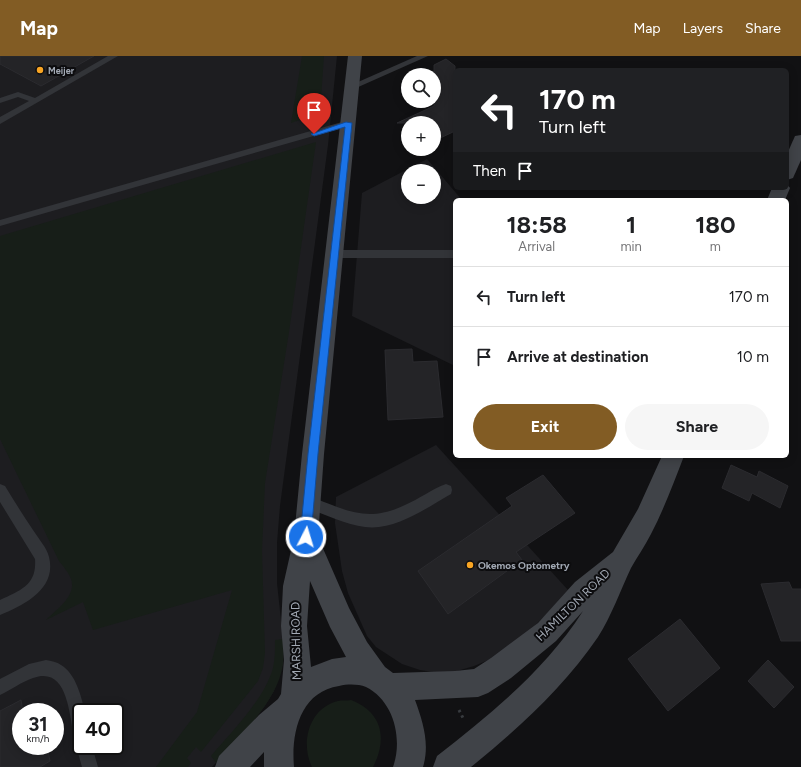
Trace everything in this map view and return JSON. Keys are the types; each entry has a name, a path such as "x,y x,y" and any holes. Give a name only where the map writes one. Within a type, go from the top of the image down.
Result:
{"street":[{"name":"MARSH ROAD","path":"291,704 298,660 294,626 294,606 300,561 306,537 308,502 355,56"},
{"path":"789,169 801,140"},
{"name":"HAMILTON ROAD","path":"448,767 517,709 588,628 602,606 623,558 642,526 672,458"},
{"name":"MARSH ROAD","path":"306,537 319,573 353,644 381,682 396,694 407,715 412,739 408,767"},
{"name":"HAMILTON ROAD","path":"381,682 455,685 478,682 502,668 547,632 584,591 623,558"},
{"path":"230,767 310,683 327,674 345,670 364,672 381,682"},
{"path":"279,767 277,749 280,729 291,704"}],"lane":[{"path":"0,121 114,56"},
{"path":"352,86 424,56"},
{"path":"0,101 17,94 25,95 35,101"},
{"path":"0,224 349,123"},
{"path":"335,254 453,254"},
{"path":"0,490 42,557 44,566 43,574 39,583 33,590 25,596 0,608"},
{"path":"308,502 354,517 372,521 386,520 446,490"},
{"path":"0,687 33,670 51,669 59,671 65,676 70,684 74,703"},
{"path":"87,755 90,767"}],"shaded area":[{"path":"0,56 337,56 328,145 280,506 277,543 277,583 283,639 283,664 274,691 264,707 240,737 212,767 0,767"},
{"path":"302,56 324,56 320,113 291,123"},
{"path":"316,142 289,332 265,483 262,551 265,653 263,668 258,681 201,752 196,747 187,758 191,763 188,767 156,767 197,712 232,590 93,630 83,602 46,620 68,597 72,585 71,579 59,561 0,439 0,236"},
{"path":"427,159 431,164 417,164"},
{"path":"401,173 401,204 441,204 441,175 460,198 453,198 453,365 352,316 362,193"},
{"path":"436,445 568,590 546,615 521,639 491,659 457,671 439,673 420,670 402,664 376,647 367,636 348,593 342,571 335,523 336,497"},
{"path":"283,639 283,664 280,678 274,691 257,717 216,763 211,756 246,715 262,692 269,680 273,668 275,658 275,640"},
{"path":"351,700 370,711 376,719 379,727 381,736 380,746 378,756 373,767 312,767 308,758 307,737 314,719 320,711 328,705 338,701"}],"building":[{"name":"Meijer","path":"0,56 94,56 41,86 0,64"},
{"path":"446,59 455,66 455,68 453,68 453,132 441,138 441,116 412,116 430,108 441,108 441,68 434,68 434,65"},
{"path":"412,349 413,362 437,361 443,417 388,420 385,350"},
{"path":"731,465 757,477 759,471 788,486 780,508 752,493 749,501 722,488"},
{"path":"543,475 575,513 516,552 522,560 448,614 418,571 512,506 506,498"},
{"path":"789,582 792,589 801,589 801,641 781,641 761,584"},
{"path":"680,619 720,668 668,711 628,659"},
{"path":"768,660 794,687 774,708 748,681"},
{"path":"12,705 12,755 49,755 50,761 40,767 0,767 0,711"}],"place":[{"name":"Meijer","path":"40,70"},
{"name":"Okemos Optometry","path":"470,565"}],"route":[{"path":"306,537 313,454 349,123 314,134"}]}
